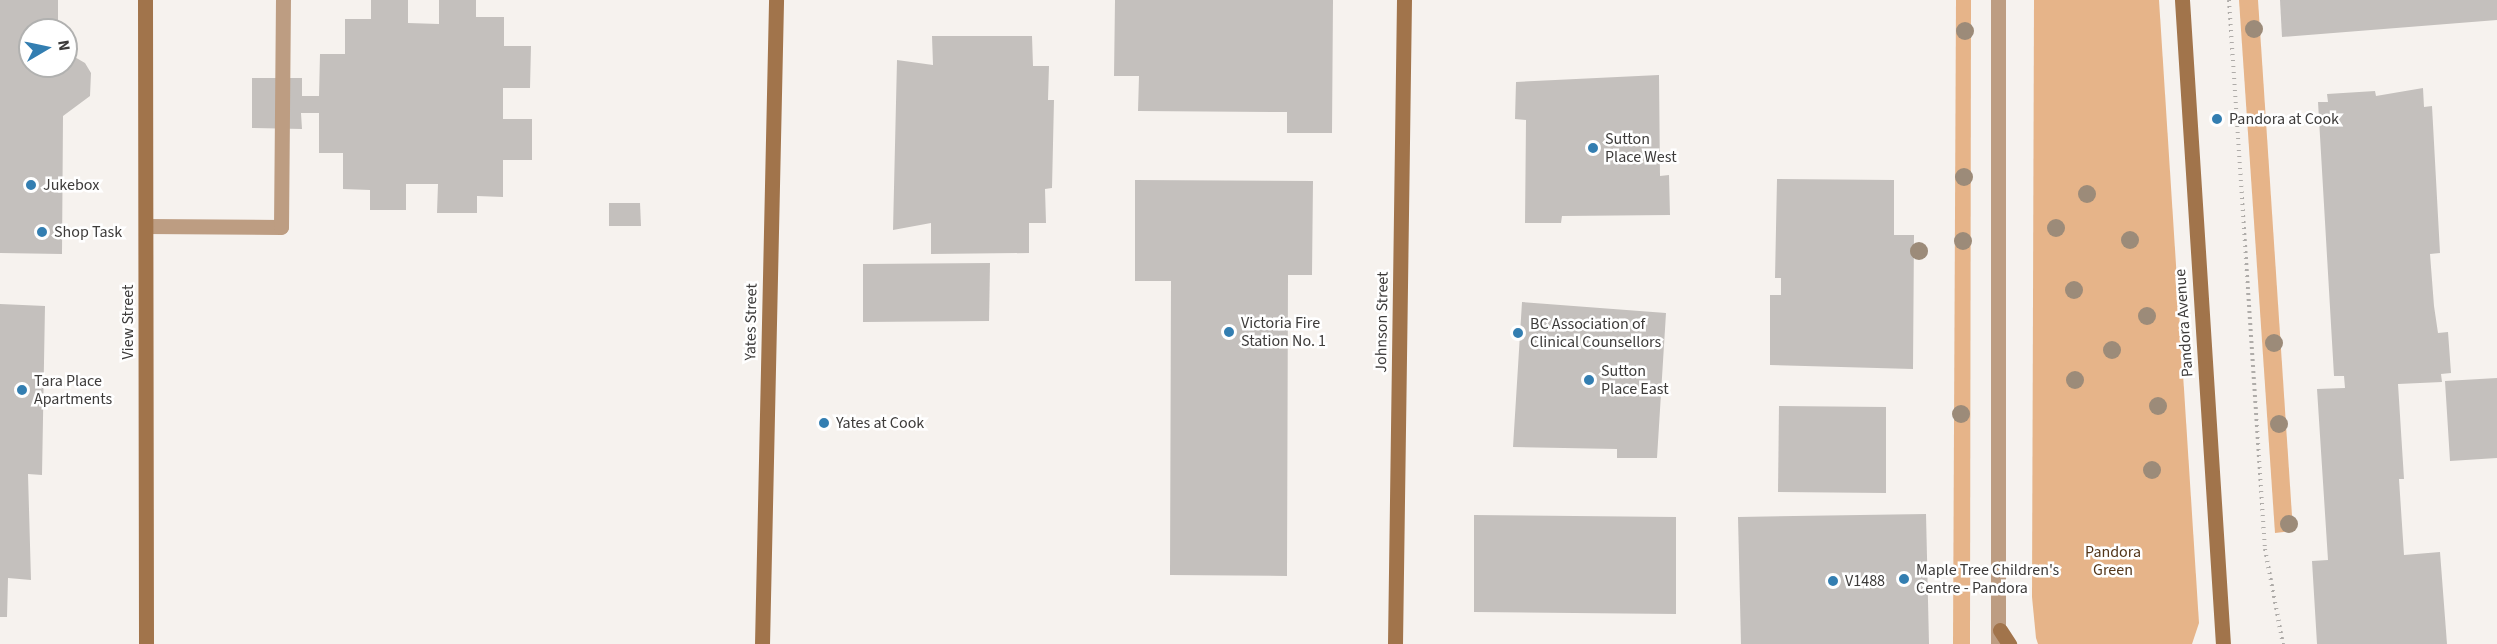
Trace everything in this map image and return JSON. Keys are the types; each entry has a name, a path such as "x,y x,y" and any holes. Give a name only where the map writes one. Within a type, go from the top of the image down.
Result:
{"main road":[{"name":"View Street","path":"145,0 147,644"},
{"name":"Yates Street","path":"762,644 776,0"},
{"name":"Johnson Street","path":"1395,644 1404,0"},
{"name":"Pandora Avenue","path":"2182,0 2221,640"},
{"path":"1999,637 2009,644"}],"street":[{"path":"146,226 281,226 283,0"},
{"path":"1998,0 1999,637"}],"path":[{"path":"2229,0 2265,549 2283,644"}],"green space":[{"path":"1956,0 1971,0 1970,644 1953,644"},
{"name":"Pandora Green","path":"2034,0 2159,0 2199,623 2192,644 2038,644 2036,638 2032,597"},
{"path":"2239,0 2258,0 2293,531 2275,533"}],"building":[{"name":"Jukebox","path":"0,0 58,0 58,18 18,18 18,78 78,78 78,59 85,63 91,73 90,96 63,116 62,254 0,253"},
{"path":"371,0 408,0 408,23 439,24 439,0 476,0 476,17 504,17 504,46 531,46 530,88 503,88 503,119 532,119 532,160 503,160 503,197 477,196 477,213 437,213 438,184 406,184 406,210 370,210 370,190 343,189 343,153 319,153 319,113 301,113 302,129 252,128 252,78 302,78 302,96 319,96 320,54 345,54 345,19 371,19"},
{"path":"1115,0 1333,0 1332,133 1287,133 1287,112 1138,111 1139,76 1114,76"},
{"path":"2280,0 2497,0 2497,20 2282,37"},
{"path":"932,36 1032,36 1033,66 1049,66 1048,100 1054,100 1052,188 1045,189 1046,223 1029,223 1029,253 931,254 931,223 893,230 897,60 933,65"},
{"name":"Sutton Place West","path":"1659,75 1660,176 1669,175 1670,215 1562,216 1561,223 1525,223 1526,120 1515,119 1516,82"},
{"path":"2423,88 2424,107 2432,106 2440,253 2430,254 2434,306 2438,333 2448,332 2451,373 2441,374 2442,382 2398,384 2404,479 2399,479 2404,555 2440,552 2447,644 2317,644 2312,561 2328,560 2317,389 2345,388 2344,376 2334,376 2318,102 2328,102 2327,94 2375,91 2376,96"},
{"path":"1777,179 1894,180 1894,235 1914,235 1913,369 1770,365 1770,295 1781,295 1781,278 1775,278"},
{"name":"Victoria Fire Station No. 1","path":"1135,180 1313,181 1312,275 1288,275 1287,576 1170,575 1171,281 1135,281"},
{"path":"609,203 640,203 641,226 609,226"},
{"path":"990,263 989,321 863,322 863,264"},
{"name":"Sutton Place East","path":"1522,302 1666,313 1657,458 1617,458 1617,449 1513,447"},
{"name":"Tara Place Apartments","path":"0,304 45,306 42,475 28,474 31,580 8,578 7,617 0,617"},
{"path":"2497,378 2497,458 2450,461 2445,381"},
{"path":"1779,406 1886,407 1886,493 1778,492"},
{"name":"V1488","path":"1926,514 1929,644 1741,644 1738,517"},
{"path":"1474,515 1676,517 1676,614 1474,612"}],"place":[{"name":"Pandora at Cook","path":"2217,119"},
{"name":"Sutton Place West","path":"1593,148"},
{"name":"Jukebox","path":"31,185"},
{"name":"Shop Task","path":"42,232"},
{"name":"Victoria Fire Station No. 1","path":"1229,332"},
{"name":"BC Association of Clinical Counsellors","path":"1518,333"},
{"name":"Sutton Place East","path":"1589,380"},
{"name":"Tara Place Apartments","path":"22,390"},
{"name":"Yates at Cook","path":"824,423"},
{"name":"Maple Tree Children's Centre - Pandora","path":"1904,579"},
{"name":"V1488","path":"1833,581"}]}
